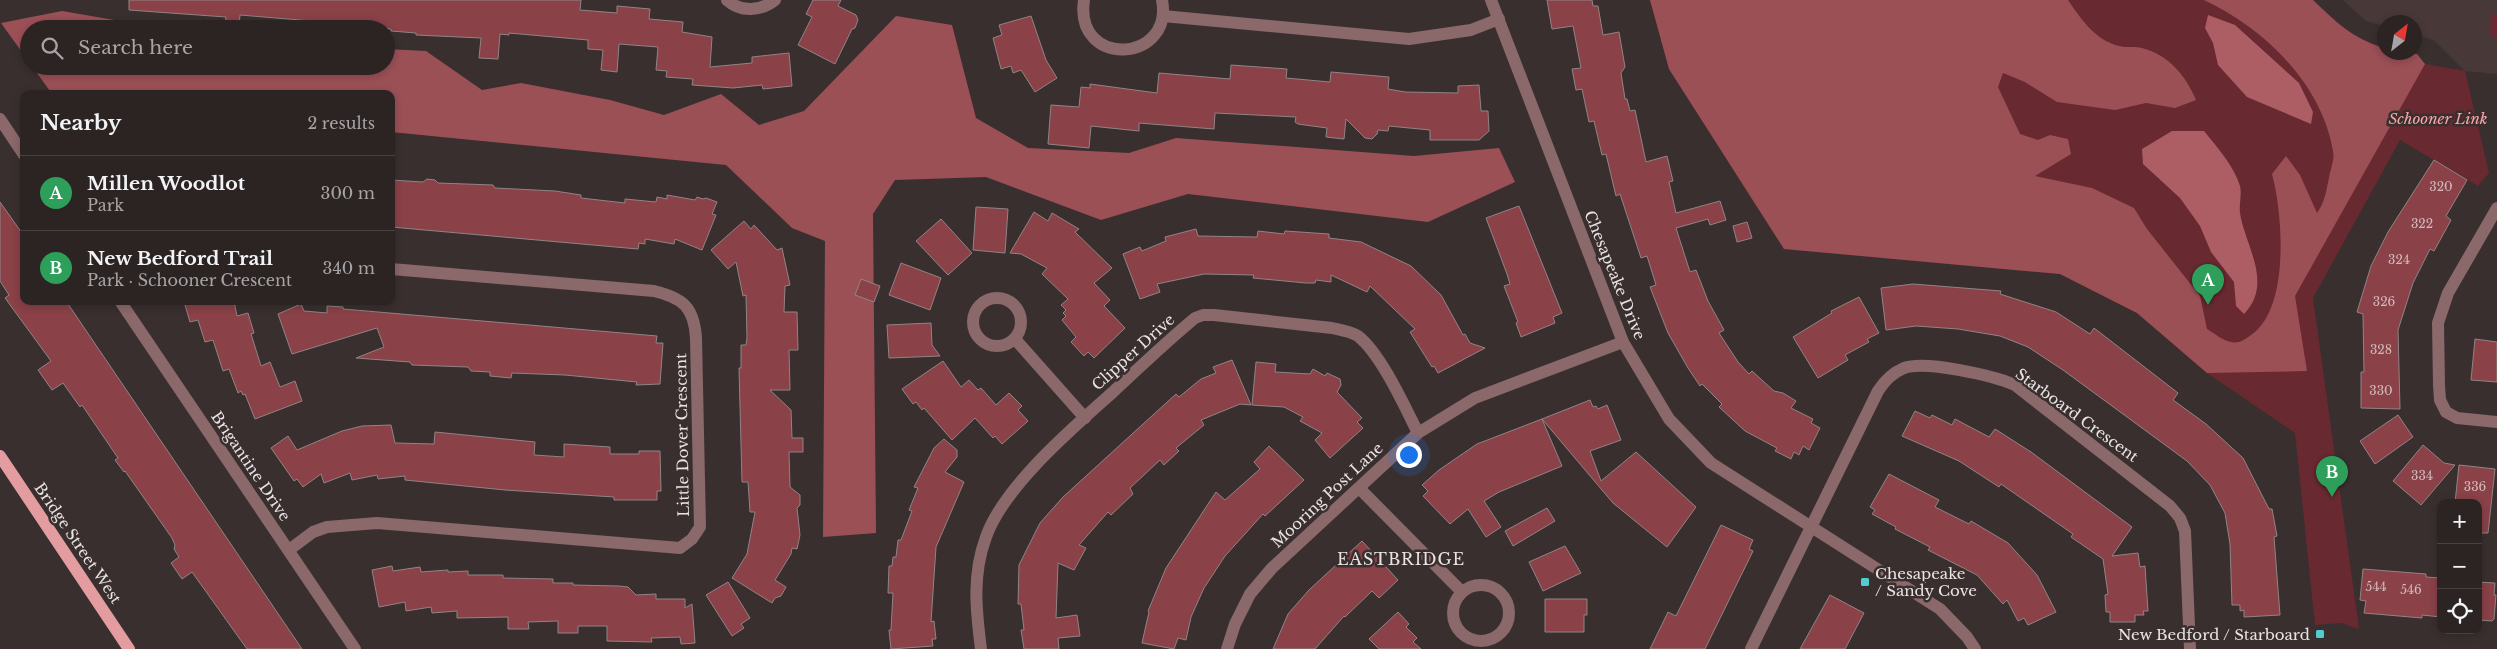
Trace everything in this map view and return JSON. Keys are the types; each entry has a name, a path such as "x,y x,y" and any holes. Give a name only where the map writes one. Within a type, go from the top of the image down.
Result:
{"main road":[{"name":"Bridge Street West","path":"0,456 129,649"}],"street":[{"path":"727,0 742,9 757,9 775,0"},
{"path":"1084,0 1082,12 1085,26 1101,45 1114,50 1132,50 1145,44 1159,29 1163,16 1162,0"},
{"name":"Chesapeake Drive","path":"1491,0 1623,342 1669,419 1711,462 1940,609 1967,637 1975,649"},
{"path":"1163,16 1409,39 1471,30 1499,19"},
{"path":"0,119 20,150"},
{"path":"2497,208 2448,293 2438,323 2440,400 2446,412 2457,418 2497,422"},
{"name":"Little Dover Crescent","path":"289,550 313,532 328,526 377,523 680,548 692,539 700,527 695,320 686,305 672,295 654,291 395,269"},
{"name":"Brigantine Drive","path":"123,305 355,649"},
{"name":"Clipper Drive","path":"981,649 975,604 975,582 986,536 997,514 1021,481 1085,418 1195,318 1203,315 1214,315 1346,330 1357,336 1373,353 1418,433"},
{"path":"1015,339 1085,418"},
{"name":"Mooring Post Lane","path":"1227,649 1234,624 1250,594 1272,568 1360,489 1418,433 1475,398 1623,342"},
{"name":"Starboard Crescent","path":"1751,649 1828,491 1886,380 1906,367 1920,366 1995,377 2015,385 2170,506 2180,518 2185,531 2190,649"},
{"path":"1360,489 1462,592"},
{"path":"1486,585 1495,589 1503,596 1508,605 1509,614 1504,629 1498,636 1485,641 1476,640 1459,630 1455,622 1454,609 1456,600 1462,592 1476,586 1486,585"}],"shaded area":[{"path":"1650,0 2068,0 2089,28 2103,39 2119,46 2139,47 2152,51 2168,61 2182,75 2196,100 2175,108 2146,103 2115,110 2057,102 2025,82 2003,73 1998,87 2020,134 2038,140 2050,135 2068,139 2071,154 2035,176 2092,188 2134,208 2147,229 2200,296 2207,329 2225,340 2239,342 2251,335 2264,322 2278,283 2280,260 2279,212 2272,174 2286,156 2300,175 2317,213 2325,196 2333,154 2327,126 2317,103 2287,61 2248,26 2204,0 2313,0 2346,29 2363,40 2377,45 2377,60 2422,60 2425,64 2295,296 2307,371 2207,373 2137,313 2060,274 1784,249 1669,69"},
{"path":"2343,0 2497,0 2497,74 2465,71 2434,40 2422,37 2422,15 2377,15 2377,24 2366,21"},
{"path":"62,11 114,20 20,20 20,49 1,23"},
{"path":"2208,15 2235,25 2299,83 2313,112 2311,124 2247,97 2218,65 2213,43 2205,28"},
{"path":"896,16 952,25 976,118 1028,148 1129,153 1176,138 1414,156 1499,148 1515,182 1428,222 1188,194 1101,220 986,177 895,180 873,214 876,533 823,537 825,241 792,228 726,165 395,132 395,90 49,90 38,75 395,75 395,49 426,51 482,90 521,83 610,100 664,115 721,94 759,125 804,111"},
{"path":"2172,131 2204,131 2225,157 2234,171 2240,186 2240,213 2257,277 2257,290 2253,302 2244,314 2236,306 2234,282 2211,252 2200,226 2180,198 2143,164 2142,149"}],"green space":[{"name":"Schooner Link","path":"1650,0 2313,0 2346,29 2363,40 2377,45 2377,60 2422,60 2425,64 2465,71 2489,173 2478,186 2400,140 2313,298 2359,629 2341,623 2315,625 2295,433 2207,373 2137,313 2060,274 1784,249 1669,69"},
{"path":"2491,14 2497,15 2497,40 2489,33"}],"building":[{"path":"129,0 581,0 580,10 617,13 617,6 650,9 649,19 683,22 682,32 712,37 710,67 752,63 752,57 789,53 792,86 763,89 762,85 733,88 692,85 693,79 666,77 667,71 656,70 658,47 619,44 617,72 601,70 603,50 588,49 588,40 509,33 509,35 500,34 498,59 479,58 481,38 416,35 416,33 395,31 395,20 300,20 240,15 240,20 226,20 226,17 129,10"},
{"path":"813,0 841,0 838,6 856,15 858,20 835,64 798,45 812,17 806,14"},
{"path":"1547,0 1592,0 1593,6 1598,6 1603,35 1619,32 1625,67 1621,73 1625,99 1627,99 1630,111 1635,110 1646,162 1667,156 1673,181 1669,182 1676,213 1720,201 1726,220 1710,225 1708,219 1676,228 1690,272 1696,270 1708,301 1724,330 1719,333 1738,362 1749,374 1752,371 1774,391 1783,393 1796,401 1791,408 1813,419 1811,423 1820,428 1809,450 1803,446 1799,455 1794,452 1791,459 1775,451 1777,448 1745,431 1719,407 1722,404 1702,384 1700,386 1688,368 1668,333 1650,287 1656,285 1647,256 1641,258 1620,194 1616,196 1606,154 1602,155 1594,121 1589,122 1582,89 1576,90 1572,69 1581,68 1573,26 1552,29"},
{"path":"1031,16 1046,60 1057,78 1035,92 1021,70 1013,73 1011,66 1001,69 993,38 1002,35 999,25"},
{"path":"1231,65 1287,69 1286,78 1330,82 1331,72 1389,77 1388,89 1405,92 1458,93 1458,86 1479,85 1481,111 1488,111 1489,131 1479,140 1430,140 1430,130 1389,126 1388,131 1378,130 1372,139 1365,138 1346,119 1344,139 1326,137 1327,128 1298,124 1295,122 1296,117 1215,113 1214,129 1139,123 1139,131 1091,126 1089,148 1048,144 1051,105 1079,107 1081,87 1090,88 1090,84 1157,93 1159,73 1230,79"},
{"path":"2434,160 2467,180 2446,216 2451,220 2434,251 2430,249 2413,283 2398,330 2400,409 2361,408 2361,372 2364,372 2363,314 2357,312 2371,266 2388,232"},
{"path":"427,179 435,180 438,183 493,185 495,188 555,191 581,195 581,198 625,203 625,199 656,202 657,197 667,199 667,195 695,200 697,197 706,198 717,202 712,214 716,215 702,250 675,239 674,244 645,239 645,244 639,243 638,249 395,227 395,180 423,182"},
{"path":"0,202 20,230 20,305 69,305 302,649 247,649 192,572 182,579 171,563 179,557 174,549 175,545 172,538 125,471 115,460 118,458 82,405 80,407 63,383 52,390 38,370 51,361 5,298 9,295 0,281"},
{"path":"1519,206 1562,313 1553,317 1555,323 1521,337 1516,323 1518,322 1504,286 1510,284 1486,218"},
{"path":"976,207 1008,209 1005,253 973,250"},
{"path":"1034,212 1048,221 1052,213 1079,229 1075,232 1112,268 1094,283 1110,300 1104,306 1125,328 1094,358 1088,352 1084,356 1071,342 1076,337 1062,320 1066,316 1063,313 1066,310 1061,305 1068,299 1042,274 1047,268 1021,254 1010,253"},
{"path":"941,219 972,253 948,275 916,241"},
{"path":"744,221 751,229 754,225 777,250 782,248 790,285 785,286 784,312 797,312 798,350 789,350 790,390 770,390 791,410 792,438 803,438 803,452 789,452 790,487 800,495 800,505 797,508 800,535 797,549 792,548 791,554 775,580 786,587 781,596 775,598 772,603 732,578 747,554 755,512 750,512 748,482 742,482 739,368 741,368 741,345 746,345 747,338 746,295 743,296 736,262 728,269 711,250"},
{"path":"1747,222 1752,238 1737,242 1733,226"},
{"path":"1196,229 1198,236 1257,237 1258,231 1284,234 1285,231 1329,234 1329,238 1361,242 1411,266 1441,295 1463,335 1465,334 1470,343 1485,348 1438,373 1434,366 1432,367 1410,332 1415,329 1370,286 1367,292 1331,275 1331,282 1316,280 1315,283 1306,283 1253,278 1254,275 1204,274 1157,284 1160,292 1140,299 1123,254 1140,247 1142,251 1166,241 1165,237"},
{"path":"901,263 941,278 930,310 889,295"},
{"path":"861,279 880,286 874,302 855,295"},
{"path":"1913,284 2001,291 2000,294 2056,312 2090,334 2094,328 2178,393 2173,400 2206,424 2243,458 2269,509 2272,509 2277,536 2274,537 2280,615 2244,617 2244,610 2240,611 2240,605 2232,605 2230,544 2225,513 2210,485 2187,461 2063,370 2028,347 2000,336 1958,329 1916,326 1886,330 1881,288"},
{"path":"1859,297 1879,333 1867,339 1869,342 1845,355 1848,360 1818,378 1793,337 1832,313 1831,311"},
{"path":"185,305 235,305 237,316 248,313 254,333 251,334 261,366 270,362 280,387 295,381 302,401 255,419 245,394 243,395 241,391 238,393 229,369 223,371 213,340 205,342 198,320 190,322"},
{"path":"299,305 301,305 304,311 327,313 327,306 343,307 343,309 657,336 656,343 663,343 660,384 636,385 637,382 565,375 512,373 511,378 490,376 490,372 471,371 468,367 412,365 410,362 356,358 384,347 377,328 292,354 278,314"},
{"path":"931,323 932,345 940,356 889,358 887,325"},
{"path":"2475,339 2497,342 2497,382 2471,380"},
{"path":"1232,360 1251,405 1240,404 1201,420 1204,425 1176,448 1179,451 1164,465 1160,460 1130,488 1133,494 1111,515 1108,512 1079,545 1086,548 1074,570 1058,563 1056,618 1077,615 1080,636 1058,638 1059,649 1024,649 1021,630 1024,630 1021,604 1018,604 1019,565 1040,523 1063,497 1176,394 1179,397 1201,379 1216,373 1213,367"},
{"path":"943,361 961,387 969,380 978,390 981,388 996,405 1009,393 1022,406 1018,410 1028,421 1002,444 995,436 993,438 975,418 952,440 924,408 922,410 916,402 913,404 902,389"},
{"path":"1256,362 1276,364 1275,372 1310,374 1313,369 1325,376 1327,373 1340,379 1341,385 1337,392 1362,418 1357,422 1363,428 1330,458 1315,440 1322,433 1300,421 1303,417 1284,407 1252,405"},
{"path":"1590,400 1593,407 1596,406 1598,409 1607,405 1621,440 1590,451 1601,481 1636,452 1696,507 1667,547 1613,503 1542,419"},
{"path":"1915,411 1930,418 1932,415 1952,425 1955,419 1989,437 1995,429 2031,452 2132,527 2112,556 2138,553 2140,567 2145,566 2148,611 2143,611 2144,615 2135,615 2135,622 2110,622 2110,612 2106,612 2105,595 2108,594 2103,559 2071,537 2073,534 2001,484 1999,487 1959,461 1902,436"},
{"path":"2398,415 2413,437 2375,464 2360,441"},
{"path":"1542,419 1562,466 1499,492 1484,501 1501,527 1486,537 1468,509 1450,524 1423,496 1428,491 1422,485 1439,470 1477,444"},
{"path":"391,425 395,443 434,444 435,432 535,442 534,455 564,457 564,444 610,447 610,454 639,454 639,451 660,451 661,491 657,491 657,500 614,500 614,497 505,490 405,480 405,476 378,479 377,475 352,480 350,473 324,483 321,474 303,487 297,479 294,481 271,448 288,436 297,450 342,431 362,426"},
{"path":"944,439 957,450 957,457 945,472 964,482 936,547 931,622 934,621 936,639 932,639 933,646 891,649 889,630 891,630 893,593 888,593 889,566 892,566 893,557 896,557 898,540 901,540 912,511 909,510 918,488 914,487 934,448"},
{"path":"2423,445 2444,463 2455,465 2421,505 2393,481"},
{"path":"1269,446 1304,480 1265,516 1263,514 1225,556 1204,588 1191,617 1186,640 1178,638 1174,649 1142,643 1148,611 1166,568 1216,492 1225,500 1260,469 1254,462"},
{"path":"2459,465 2495,469 2488,533 2482,533 2482,499 2455,499"},
{"path":"1889,474 1939,500 1935,507 1969,524 1971,521 2008,543 2037,575 2056,612 2028,625 2024,618 2018,621 2007,600 2003,604 1977,575 1928,550 1930,547 1895,529 1896,527 1872,514 1875,510 1870,507"},
{"path":"1547,508 1555,521 1513,546 1505,531"},
{"path":"1721,525 1753,540 1749,549 1753,551 1705,649 1650,649 1668,612 1676,616"},
{"path":"1362,541 1398,580 1379,598 1372,591 1344,616 1315,649 1273,649 1288,614 1309,590"},
{"path":"1565,546 1581,573 1543,591 1529,562"},
{"path":"392,566 393,571 420,567 421,572 468,571 468,575 503,575 503,578 553,579 553,583 573,583 573,585 628,587 636,595 656,594 656,599 685,599 685,608 692,604 695,643 681,644 680,637 651,638 652,642 607,641 607,626 578,626 578,633 558,633 558,621 528,622 529,629 508,629 508,617 457,618 457,611 432,613 431,607 406,611 405,602 379,607 372,570"},
{"path":"2363,569 2426,574 2426,577 2437,578 2437,617 2422,615 2422,618 2364,613 2366,601 2360,600"},
{"path":"728,582 750,618 741,624 744,628 732,636 706,595"},
{"path":"2482,582 2495,583 2494,595 2496,595 2494,619 2492,621 2482,620"},
{"path":"1830,595 1864,613 1845,649 1800,649"},
{"path":"1545,599 1587,599 1587,615 1584,615 1584,632 1545,632"},
{"path":"1398,612 1409,624 1406,627 1417,638 1413,642 1421,649 1379,649 1369,639"}],"place":[{"name":"Millen Woodlot","path":"2208,305"},
{"name":"New Bedford Trail","path":"2332,497"},
{"name":"Chesapeake / Sandy Cove","path":"1865,582"},
{"name":"New Bedford / Starboard","path":"2320,634"}],"district":[{"name":"EASTBRIDGE","path":"1401,559"}]}
